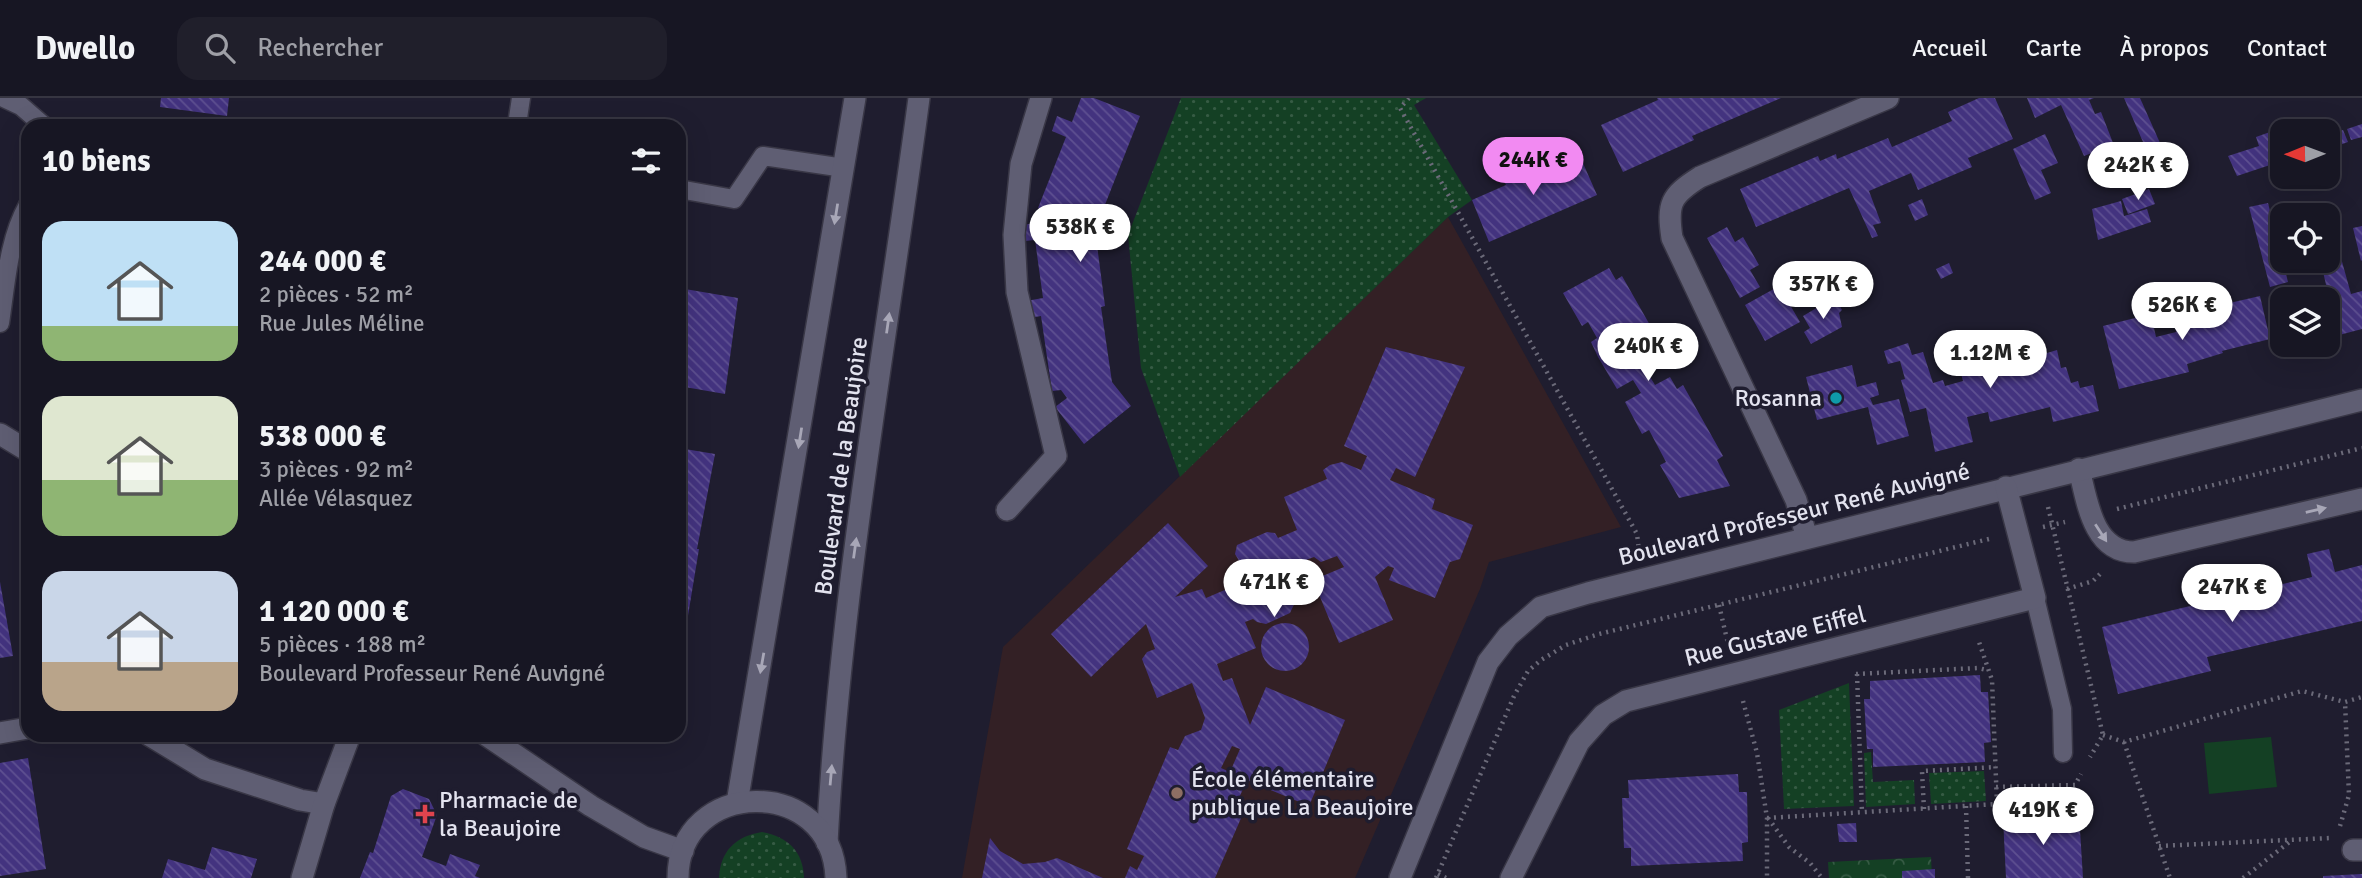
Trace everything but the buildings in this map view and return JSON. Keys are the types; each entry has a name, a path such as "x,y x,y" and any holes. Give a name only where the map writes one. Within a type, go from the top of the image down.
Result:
{"street":[{"name":"Boulevard de la Beaujoire","path":"737,803 855,98"},
{"name":"Boulevard de la Beaujoire","path":"827,843 830,782 853,564 919,98"},
{"path":"1007,510 1056,456 1017,292 1014,235 1021,164 1041,98"},
{"path":"1807,538 1796,500 1672,238 1670,205 1676,194 1700,177 1888,98"},
{"name":"Boulevard Professeur René Auvigné","path":"1400,878 1488,662 1508,636 1541,607 2006,487 2362,400"},
{"path":"0,434 21,447"},
{"path":"2079,469 2091,515 2099,533 2109,544 2123,552 2134,552 2362,499"},
{"path":"2006,487 2035,598"},
{"name":"Rue Gustave Eiffel","path":"1512,877 1579,742 1604,715 1626,701 2035,598"},
{"path":"0,733 21,729"},
{"path":"161,742 205,769 300,800 324,804"},
{"path":"302,878 324,804 347,742"},
{"path":"496,742 591,806 644,837 683,851"},
{"path":"678,878 683,851 696,829 708,817 737,803 770,801 795,810 813,824 827,843 834,860 836,878"}],"lane":[{"path":"4,98 21,106 36,119"},
{"path":"518,119 521,98"},
{"path":"686,190 734,199 763,156 844,168"},
{"path":"0,323 11,256 21,217"},
{"path":"2035,598 2062,709 2063,753"}],"path":[{"path":"1409,98 1400,108 1637,534 1643,580"},
{"path":"1446,878 1437,876 1514,696 1528,671 1566,645 1719,605 2362,449"},
{"path":"2035,598 2093,581 2123,552"},
{"path":"1719,605 1757,753 1767,818 1767,878"},
{"path":"1767,818 1997,804 1992,680 1988,670 1978,668 1845,675 1836,648"},
{"path":"1857,674 1862,813"},
{"path":"2103,735 2124,742 2302,691 2345,702 2362,697"},
{"path":"2160,846 2337,838 2349,796 2345,702"},
{"path":"2124,742 2170,878"},
{"path":"1924,809 1922,771 1996,767"},
{"path":"1966,806 1968,878"},
{"path":"1767,818 1789,847 1810,863 1822,878"},
{"path":"2243,878 2293,839"}],"shaded area":[{"path":"1448,217 1621,527 1489,562 1480,589 1355,878 962,878 1003,647"}],"green space":[{"path":"1181,98 1426,98 1414,105 1472,200 1448,217 1180,477 1141,368 1128,235"},
{"path":"1849,683 1854,806 1784,809 1779,710"},
{"path":"2271,737 2277,787 2209,794 2204,743"},
{"path":"1871,752 1873,782 1914,780 1915,804 1866,807 1864,753"},
{"path":"1984,771 1986,801 1931,804 1929,773"},
{"path":"762,832 779,838 792,847 801,860 804,878 719,878 722,860 731,846 744,837"},
{"path":"1931,857 1932,878 1829,878 1828,862"}],"place":[{"name":"Rosanna","path":"1836,398"},
{"name":"École élémentaire publique La Beaujoire","path":"1177,793"},
{"name":"Pharmacie de la Beaujoire","path":"425,814"}]}
